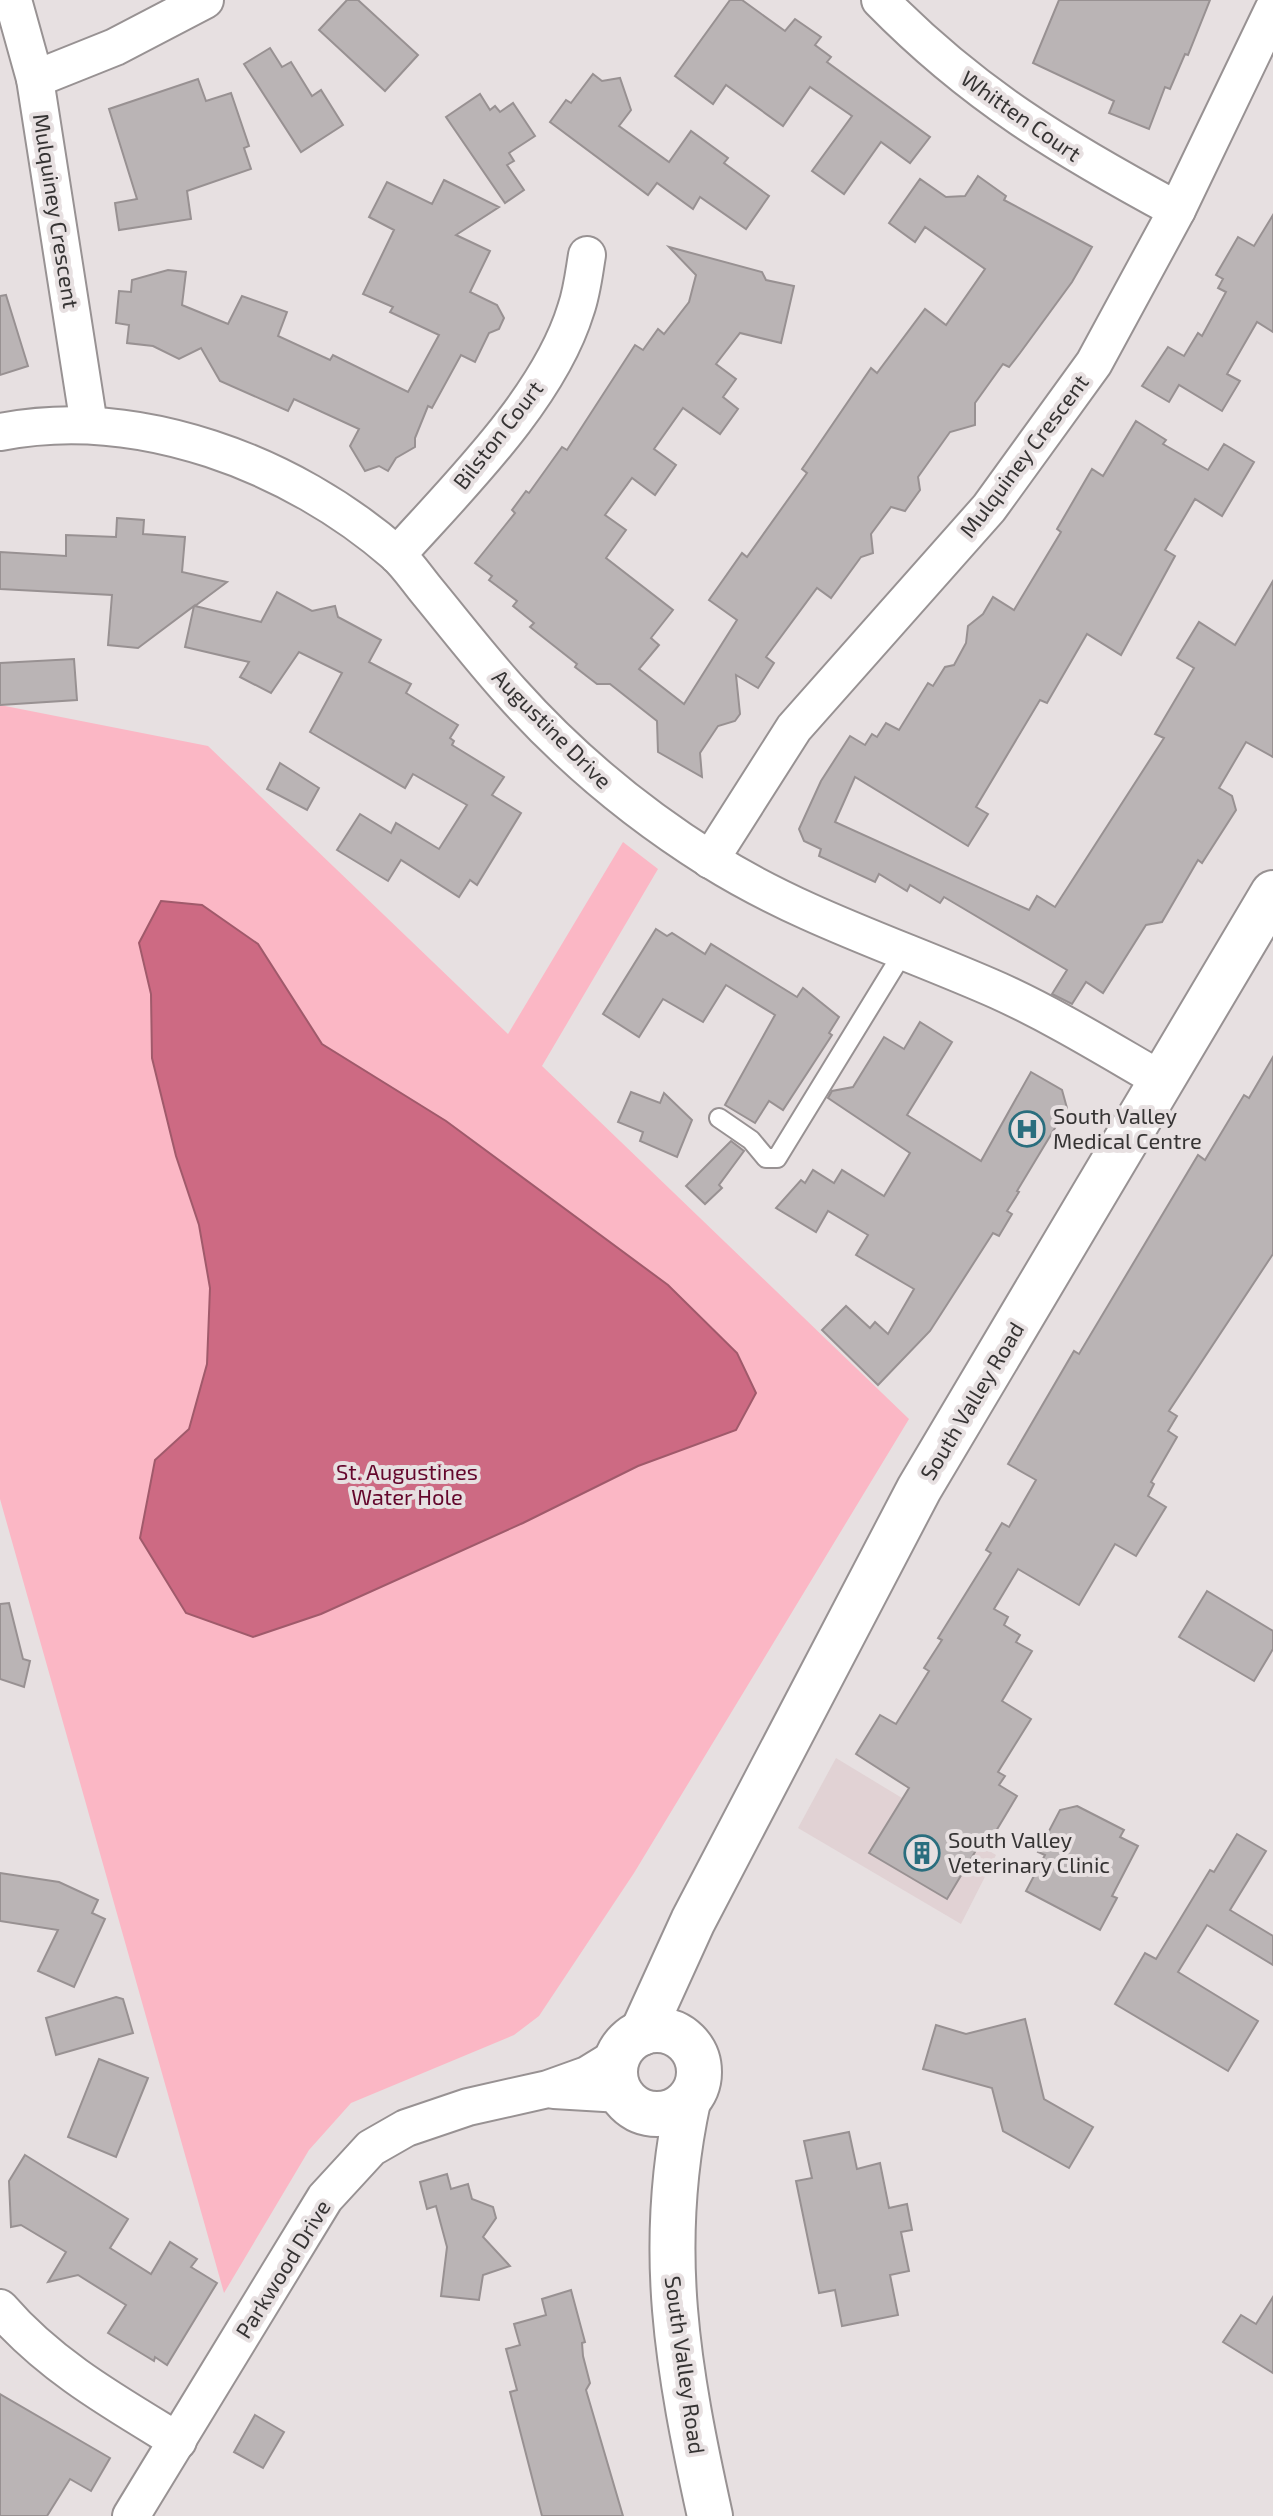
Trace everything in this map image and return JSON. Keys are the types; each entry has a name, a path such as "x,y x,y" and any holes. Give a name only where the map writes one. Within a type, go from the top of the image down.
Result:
{"main road":[{"name":"South Valley Road","path":"710,2516 685,2395 671,2289 670,2212 660,2152 639,2066 680,1987 693,1921 919,1489 1273,893"},
{"name":"South Valley Road","path":"639,2066 691,2049 699,2072 697,2086 688,2101 670,2212"},
{"path":"639,2066 649,2114 665,2114 688,2101"}],"street":[{"name":"Mulquiney Crescent","path":"13,0 35,79 89,425"},
{"path":"35,79 115,47 205,0"},
{"name":"Whitten Court","path":"880,0 953,68 1009,113 1074,155 1177,210"},
{"name":"Mulquiney Crescent","path":"710,860 794,728 989,508 1055,421 1094,363 1177,210 1273,10"},
{"name":"Bilston Court","path":"397,555 507,430 546,374 577,309 587,255"},
{"name":"Augustine Drive","path":"0,432 35,425 89,425 184,441 250,464 320,500 397,555 511,692 587,771 642,815 710,860 796,908 1002,992 1163,1081"},
{"name":"Parkwood Drive","path":"131,2516 325,2198 371,2148 406,2128 468,2107 639,2066"},
{"path":"0,2308 20,2331 67,2373 178,2441"}],"lane":[{"path":"719,1118 751,1140 766,1158 777,1158 904,951"}],"shaded area":[{"path":"161,901 202,905 258,944 322,1044 446,1121 668,1285 737,1353 756,1393 736,1430 638,1466 523,1523 321,1614 253,1637 186,1613 140,1538 155,1460 189,1429 207,1364 210,1288 199,1225 176,1156 152,1058 151,994 139,943"},
{"path":"836,1758 996,1855 961,1924 798,1828"}],"green space":[{"name":"St. Augustines Water Hole","path":"0,705 208,746 508,1034 623,842 658,869 542,1066 909,1419 634,1873 539,2016 514,2035 351,2103 309,2150 224,2293 0,1499"}],"building":[{"path":"347,0 358,0 418,55 385,91 319,30"},
{"path":"730,0 742,0 785,31 795,19 821,37 815,45 831,57 827,62 930,137 910,163 881,142 844,194 812,171 852,116 810,87 783,126 726,85 713,104 675,76"},
{"path":"1059,0 1210,0 1188,55 1185,54 1170,89 1165,87 1149,129 1109,113 1114,101 1033,63"},
{"path":"270,48 282,67 291,62 312,96 321,90 343,125 301,152 244,64"},
{"path":"593,74 602,81 620,78 631,110 619,126 669,162 691,131 728,158 724,163 769,196 746,229 700,197 693,209 657,183 648,195 550,122 566,100 571,103"},
{"path":"198,79 206,101 231,93 249,146 244,148 251,169 187,191 191,219 119,230 115,203 137,199 109,109"},
{"path":"480,94 490,110 495,106 500,112 513,103 535,136 509,153 514,161 507,165 524,190 505,203 446,117"},
{"path":"978,176 1006,196 1004,200 1092,247 1072,282 1020,353 1009,367 1003,364 975,403 975,425 950,432 918,477 920,490 905,511 891,507 871,534 873,553 861,557 831,598 817,588 766,657 774,663 758,688 736,675 740,714 735,721 718,726 700,753 702,777 658,752 657,721 610,684 597,684 575,667 577,664 530,627 534,623 513,606 517,601 489,580 492,576 475,563 515,513 512,510 526,491 529,493 562,447 567,450 635,345 643,350 658,329 664,334 689,302 696,275 669,247 762,272 766,280 794,286 781,343 740,333 716,364 736,379 723,397 738,409 720,434 683,408 654,449 676,465 655,495 632,478 605,515 626,530 606,558 673,610 651,638 659,645 639,669 684,704 737,620 709,600 742,553 747,557 807,473 802,469 871,368 877,373 925,309 946,325 985,269 925,227 915,242 889,223 920,179 946,197 965,196"},
{"path":"444,180 499,207 456,235 490,251 470,292 497,305 504,318 499,329 489,333 475,362 461,355 432,408 428,406 415,438 415,447 396,458 388,471 379,466 365,471 350,446 359,429 294,399 288,411 220,381 201,348 179,359 153,346 127,343 129,325 116,323 119,291 131,292 132,280 168,270 186,272 182,305 228,324 242,296 287,312 278,336 330,360 333,355 408,392 439,335 390,312 393,307 363,294 394,230 369,217 387,182 432,204"},
{"path":"1273,215 1273,332 1257,322 1227,374 1240,381 1222,411 1179,385 1169,402 1142,386 1168,347 1184,356 1198,333 1202,336 1226,292 1218,288 1223,279 1216,275 1238,237 1254,246"},
{"path":"6,295 28,366 0,375 0,296"},
{"path":"1136,421 1166,440 1163,444 1208,470 1224,444 1254,462 1222,516 1195,499 1165,550 1175,556 1121,655 1087,634 1047,703 1040,700 976,807 988,814 968,846 855,777 835,822 1029,910 1037,896 1055,907 1164,738 1155,734 1194,668 1177,658 1199,622 1235,645 1273,581 1273,757 1246,742 1219,788 1232,796 1236,810 1202,863 1198,860 1162,922 1146,925 1103,993 1086,982 1072,1004 1052,994 1067,970 944,897 940,903 910,885 907,891 879,874 875,882 819,856 821,849 804,841 799,829 821,781 850,736 865,745 872,734 877,737 886,723 899,730 928,683 933,686 945,667 954,665 966,643 968,626 983,614 993,597 1014,610 1061,532 1057,529 1092,469 1103,476"},
{"path":"117,518 144,520 143,534 185,537 182,572 227,582 195,606 261,622 277,592 312,611 335,606 338,617 381,640 369,662 411,684 406,693 458,725 450,738 454,741 452,745 504,777 492,795 521,813 477,885 470,880 459,897 401,860 388,881 337,850 360,814 391,833 396,823 439,849 467,805 413,774 405,788 310,732 342,673 299,652 271,693 240,677 249,662 185,647 194,606 138,648 108,645 112,595 0,589 0,552 66,556 66,535 116,537"},
{"path":"74,659 77,700 0,705 0,663"},
{"path":"280,763 319,788 307,810 267,789"},
{"path":"656,929 667,936 672,933 705,954 711,944 797,997 803,988 839,1017 829,1033 832,1035 783,1110 769,1101 755,1123 725,1105 775,1015 726,985 703,1022 663,999 639,1037 603,1014"},
{"path":"920,1022 952,1042 907,1115 981,1161 1031,1072 1062,1090 1067,1108 1017,1191 1007,1211 1012,1214 999,1236 993,1233 930,1331 878,1385 822,1330 846,1306 870,1328 875,1322 888,1334 914,1289 856,1255 868,1235 828,1211 816,1232 776,1208 801,1180 805,1183 813,1170 834,1183 842,1170 884,1196 910,1153 828,1098 832,1091 853,1087 884,1037 904,1049"},
{"path":"1273,1057 1273,1254 1169,1411 1177,1416 1168,1431 1177,1437 1151,1482 1154,1484 1148,1496 1166,1507 1136,1556 1115,1544 1079,1605 1018,1569 994,1609 1008,1617 1004,1625 1020,1635 1016,1642 1032,1651 1002,1701 1031,1719 998,1772 1005,1776 999,1785 1017,1796 987,1846 981,1842 947,1899 869,1853 909,1788 856,1754 880,1715 896,1724 929,1671 924,1668 942,1640 938,1638 991,1553 986,1550 1002,1523 1009,1527 1036,1480 1008,1464 1074,1351 1079,1354 1198,1155 1205,1160 1244,1095 1249,1098"},
{"path":"631,1092 660,1103 664,1093 692,1120 677,1157 640,1141 643,1132 618,1122"},
{"path":"731,1141 744,1151 719,1185 722,1188 705,1204 686,1186"},
{"path":"1207,1591 1273,1631 1273,1649 1254,1681 1179,1637"},
{"path":"9,1603 23,1659 30,1661 24,1687 0,1679 0,1604"},
{"path":"1077,1806 1124,1830 1120,1837 1138,1846 1112,1896 1117,1898 1100,1930 1026,1891 1045,1855 1038,1852 1060,1810"},
{"path":"1237,1834 1266,1851 1230,1910 1273,1936 1273,1965 1207,1925 1178,1972 1258,2021 1228,2071 1115,2004 1145,1953 1156,1959 1210,1870 1214,1872"},
{"path":"0,1873 59,1882 98,1900 92,1913 105,1919 74,1987 38,1971 58,1930 0,1921"},
{"path":"116,1997 123,1999 133,2033 56,2055 46,2018"},
{"path":"1025,2019 1044,2099 1093,2127 1069,2168 1003,2131 992,2088 923,2069 936,2025 966,2034"},
{"path":"99,2059 148,2078 116,2157 68,2137"},
{"path":"849,2132 857,2169 880,2163 889,2208 907,2204 912,2230 901,2232 909,2271 890,2275 898,2315 842,2326 835,2290 819,2293 796,2181 812,2178 804,2141"},
{"path":"25,2155 128,2219 110,2248 151,2274 170,2242 197,2259 191,2267 217,2283 167,2365 155,2357 154,2361 108,2333 126,2305 78,2275 48,2282 66,2252 21,2225 11,2227 9,2181"},
{"path":"447,2174 451,2189 468,2184 472,2199 493,2207 496,2218 483,2237 510,2266 483,2275 479,2300 441,2296 447,2247 436,2206 427,2209 420,2182"},
{"path":"571,2290 585,2342 582,2343 583,2356 590,2383 586,2390 623,2516 542,2516 510,2392 517,2390 506,2349 520,2345 514,2324 546,2315 542,2299"},
{"path":"1273,2297 1273,2373 1223,2342 1241,2315 1256,2324"},
{"path":"0,2394 110,2458 91,2491 70,2479 47,2516 0,2516"},
{"path":"255,2415 284,2432 263,2468 234,2452"}],"place":[{"name":"South Valley Medical Centre","path":"1027,1129"},
{"name":"South Valley Veterinary Clinic","path":"922,1853"}]}
